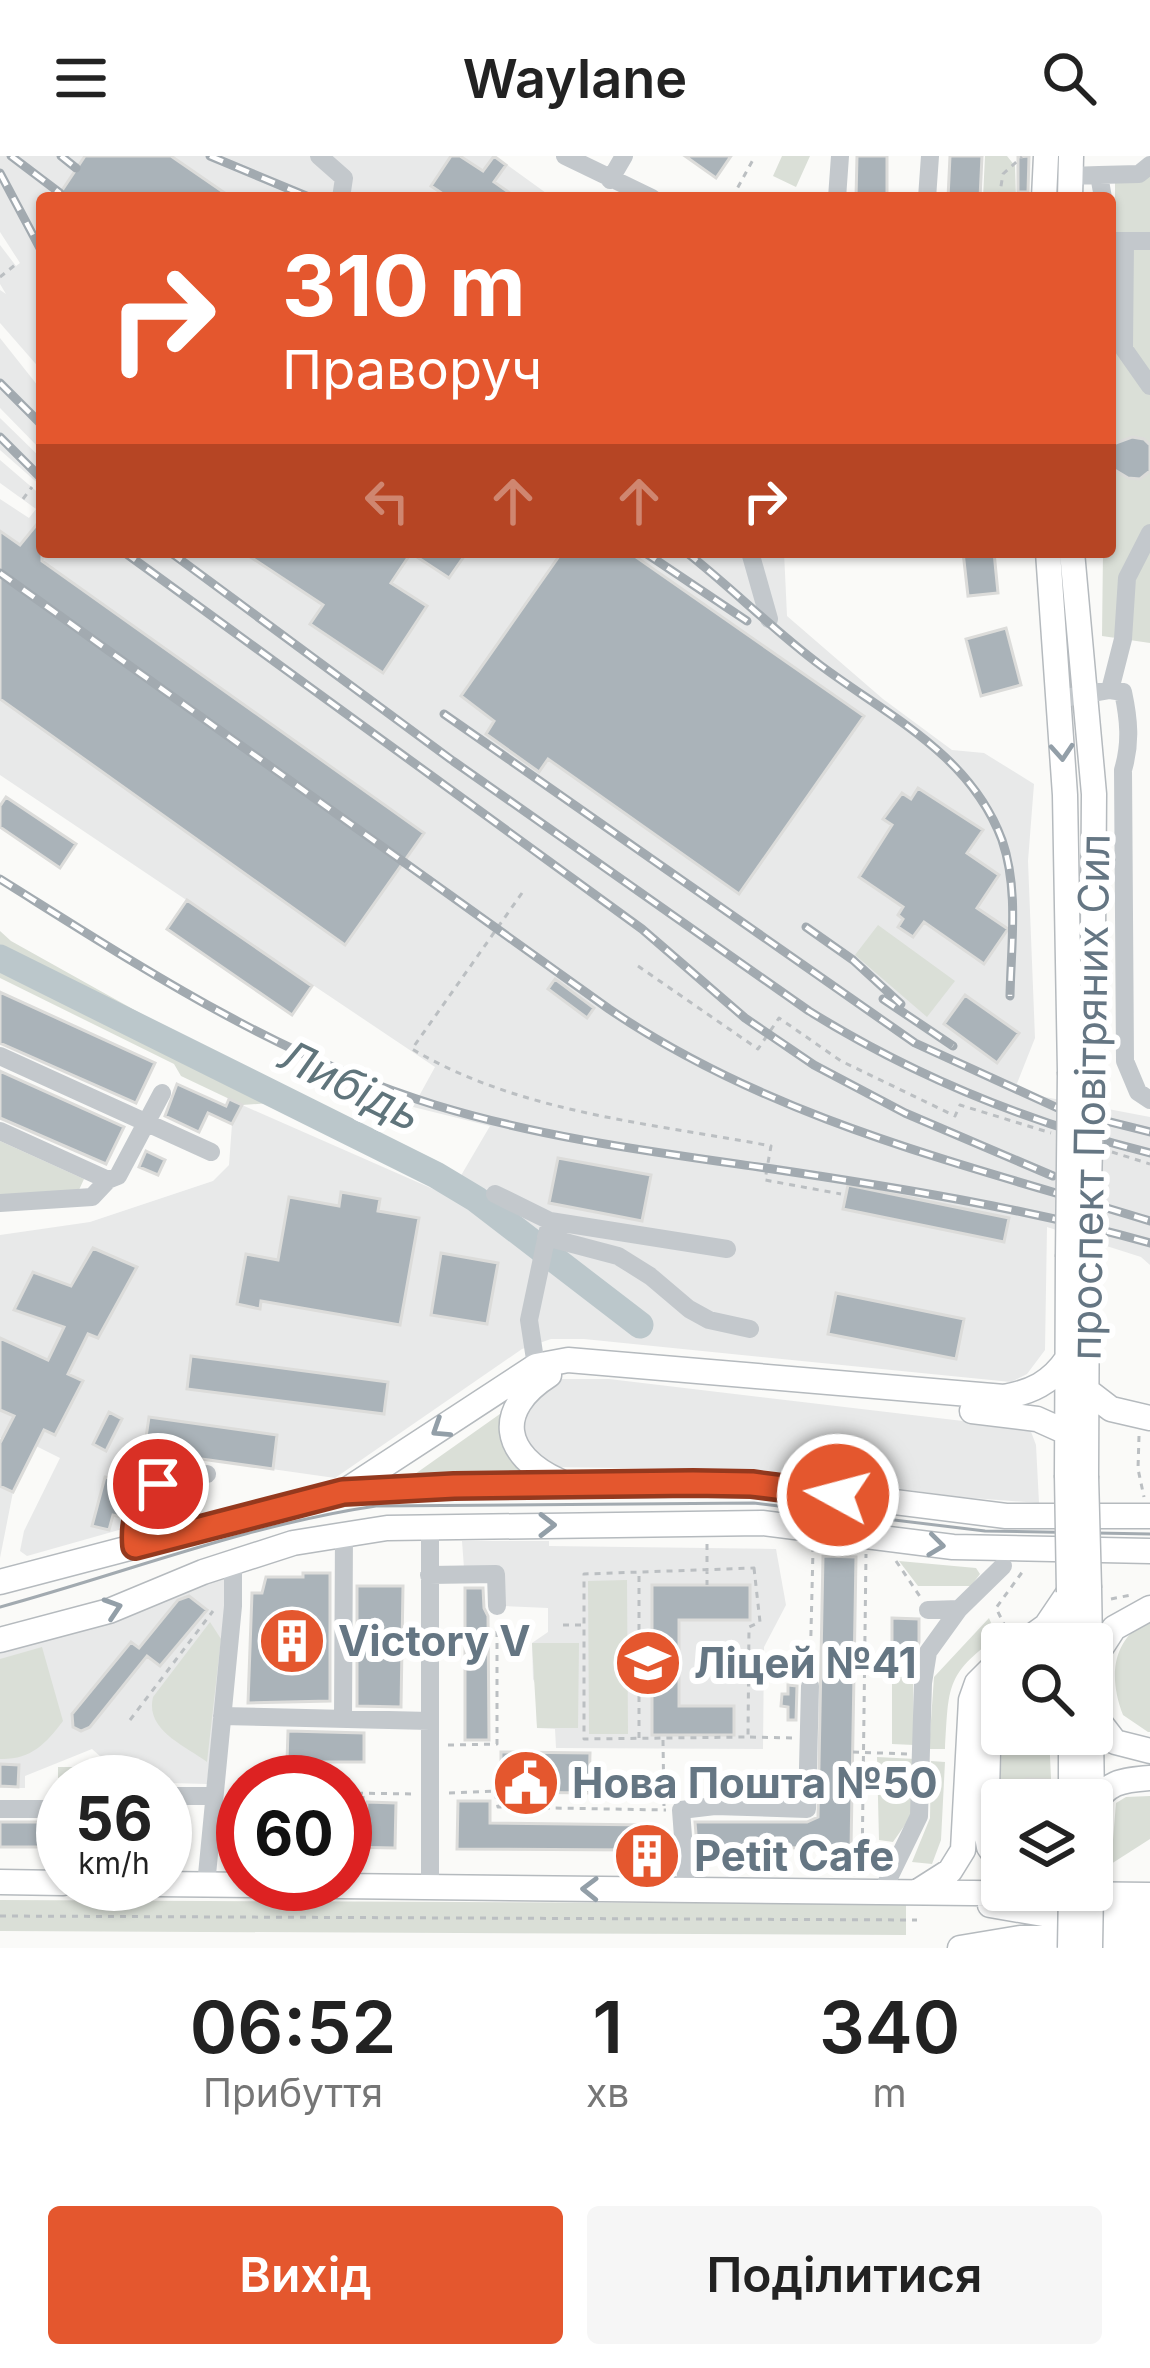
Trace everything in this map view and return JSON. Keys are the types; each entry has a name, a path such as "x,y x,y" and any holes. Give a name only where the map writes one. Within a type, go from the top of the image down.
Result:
{"main road":[{"name":"проспект Повітряних Сил","path":"1048,558 1081,1072"},
{"name":"проспект Повітряних Сил","path":"1073,558 1098,692 1081,1072 1078,1259 1085,1389 1077,1475"},
{"name":"проспект Повітряних Сил","path":"1078,1259 1066,1359 1066,1432 1077,1475 1090,1623"},
{"path":"343,1492 536,1366 595,1360 1004,1397 1026,1393 1046,1382 1066,1359"},
{"path":"566,1484 533,1468 520,1457 513,1441 515,1409 528,1388 551,1374 629,1375 1018,1415 1066,1432"},
{"path":"1085,1389 1144,1424"},
{"path":"0,1582 343,1492 566,1484 752,1484 1006,1516 1076,1519 1148,1508"},
{"path":"0,1640 110,1610 233,1561 344,1532 430,1526 762,1523 953,1547 1150,1551"},
{"name":"проспект Повітряних Сил","path":"1078,1623 1089,1593"},
{"path":"1050,1623 1089,1593"},
{"path":"1113,1630 1140,1601"},
{"path":"917,1892 950,1870 963,1850 971,1700 981,1679"},
{"path":"1113,1739 1150,1751"},
{"path":"1113,1784 1150,1778"},
{"path":"0,1882 36,1883"},
{"path":"192,1885 981,1891"},
{"path":"917,1892 1043,1914 1150,1917"},
{"path":"1113,1894 1150,1895"},
{"path":"1070,1948 1071,1911"},
{"path":"1090,1948 1091,1911"},
{"path":"960,1948 1020,1938 1150,1937"}],"street":[{"path":"319,156 344,178 341,192"},
{"path":"565,156 638,192"},
{"path":"610,180 624,156"},
{"path":"837,192 840,156"},
{"path":"927,192 930,156"},
{"path":"1070,176 1139,174 1150,165"},
{"path":"1099,175 1102,192"},
{"path":"1150,241 1118,241 1124,349 1150,386"},
{"path":"1124,349 1150,349"},
{"path":"1098,692 1124,639 1127,578 1150,533"},
{"path":"752,558 769,619"},
{"path":"1127,578 1150,578"},
{"path":"1059,699 1123,692 1130,724 1123,770 1125,1060 1138,1092 1150,1100"},
{"path":"1094,772 1123,770"},
{"path":"0,1056 211,1152"},
{"path":"0,1203 92,1197 118,1176 162,1093"},
{"path":"0,1131 108,1180"},
{"path":"495,1194 546,1235 618,1256 688,1309 709,1320 750,1329"},
{"path":"546,1235 727,1250"},
{"path":"536,1366 528,1335 546,1235"},
{"path":"135,1546 146,1492 158,1484 207,1474"},
{"path":"430,1526 430,1887"},
{"path":"343,1719 344,1532"},
{"path":"206,1885 234,1597 233,1561"},
{"path":"882,1892 919,1816 928,1652 959,1610 1003,1566"},
{"path":"429,1575 496,1574 496,1606"},
{"path":"928,1610 959,1610"},
{"path":"687,1890 672,1810 715,1806 807,1809 810,1686"},
{"path":"223,1716 430,1721"},
{"path":"192,1796 214,1796"},
{"path":"0,1809 36,1809"}],"path":[{"path":"735,192 755,156"},
{"path":"1000,192 1003,174 1022,157 1035,164"},
{"path":"0,277 15,265"},
{"path":"23,500 32,487"},
{"path":"522,893 412,1049 485,1087 771,1146 765,1180 841,1194"},
{"path":"638,966 758,1049 779,1018 842,1061 955,1116 960,1105 1052,1133"},
{"path":"1111,1152 1150,1164"},
{"path":"1144,1424 1138,1469 1148,1508"},
{"path":"706,1542 707,1585"},
{"path":"810,1686 813,1549"},
{"path":"862,1870 866,1554"},
{"path":"894,1557 928,1610"},
{"path":"1002,1623 996,1608 1028,1564"},
{"path":"748,1737 749,1627 760,1622 754,1568 584,1574 584,1739 808,1738"},
{"path":"639,1572 639,1738"},
{"path":"1089,1593 1140,1601"},
{"path":"130,1720 219,1604"},
{"path":"430,1746 497,1744 496,1606"},
{"path":"563,1625 584,1625"},
{"path":"488,1642 496,1642"},
{"path":"489,1678 497,1678"},
{"path":"489,1714 497,1714"},
{"path":"372,1793 495,1791 498,1807 672,1810 663,1738"},
{"path":"853,1752 921,1755"},
{"path":"0,1916 917,1920"}],"shaded area":[{"path":"0,156 495,156 545,192 36,192 36,364 0,323 0,290 6,294 0,284 0,245 16,266 20,263 0,232"},
{"path":"782,156 810,156 796,187 773,176"},
{"path":"985,156 1007,156 1015,166 1016,192 983,192"},
{"path":"1150,175 1150,643 1102,636 1103,558 1116,558 1115,180"},
{"path":"0,338 36,383 36,445 0,408"},
{"path":"0,418 36,453 36,482 0,450"},
{"path":"0,460 36,491 36,509 0,483"},
{"path":"0,499 29,518 36,509 36,558 784,558 787,616 883,699 952,750 984,753 1034,784 1028,861 1035,1038 1014,1091 1150,1117 1150,1265 1141,1257 1047,1227 1045,1350 1027,1374 1011,1382 551,1339 522,1349 335,1478 144,1451 126,1528 27,1556 20,1551 24,1531 60,1458 30,1443 0,1438 0,1235 90,1222 213,1181 229,1165 232,1124 242,1105 449,1196 490,1126 413,1107 435,1067 0,775"},
{"path":"878,925 955,981 927,1017 855,955"},
{"path":"0,931 266,1086 275,1092 270,1103 242,1105 181,1076 174,1064 0,978"},
{"path":"0,1141 84,1179 79,1190 0,1197"},
{"path":"558,1379 609,1379 1030,1429 1036,1445 1039,1503 764,1470 552,1467 530,1452 521,1435 520,1413"},
{"path":"507,1409 505,1442 521,1471 415,1474"},
{"path":"0,1486 13,1492 0,1558"},
{"name":"Ліцей №41","path":"462,1541 776,1549 786,1605 764,1647 763,1749 556,1748 555,1729 537,1728 533,1679 532,1643 548,1632 548,1608 504,1606 500,1568 464,1568"},
{"path":"899,1561 976,1568 980,1574 971,1586 918,1586"},
{"path":"224,1572 228,1580 207,1784 192,1784 192,1755 99,1755 92,1749 77,1755 36,1755 36,1772 25,1776 25,1788 0,1788 0,1648"},
{"path":"627,1580 628,1734 589,1734 588,1581"},
{"path":"1150,1619 1148,1732 1123,1715 1115,1673 1128,1637"},
{"path":"210,1622 221,1639 207,1762 168,1736 152,1709 153,1697"},
{"path":"981,1627 981,1651 953,1684 945,1749 929,1749 934,1677"},
{"path":"532,1643 579,1643 578,1728 537,1728"},
{"path":"42,1647 63,1721 36,1749 0,1759 0,1659"},
{"path":"892,1675 913,1676 914,1745 892,1744"},
{"path":"1001,1755 1050,1755 1051,1779 1001,1779"},
{"path":"877,1757 916,1759 914,1812 893,1842 879,1840"},
{"path":"931,1761 945,1762 941,1840 932,1864 912,1862 930,1818"},
{"path":"1150,1796 1150,1839 1113,1863 1116,1803 1126,1797"},
{"path":"0,1900 36,1900 36,1911 192,1911 192,1901 216,1901 216,1911 372,1911 372,1902 906,1904 906,1935 0,1931"}],"building":[{"path":"85,156 171,156 223,192 61,192"},
{"path":"451,156 460,156 483,171 494,156 506,165 494,182 508,192 440,192 431,186"},
{"path":"685,156 731,156 716,178"},
{"path":"857,156 887,156 887,192 856,192"},
{"path":"950,156 982,156 980,192 948,192"},
{"path":"1029,156 1028,192 1018,192 1018,157"},
{"path":"1132,437 1144,439 1150,445 1150,471 1140,479 1116,471 1116,443"},
{"path":"36,525 36,558 424,833 345,945 0,699 0,531 20,545"},
{"path":"252,558 408,558 391,583 427,606 383,673 310,624 323,605"},
{"path":"419,558 463,558 449,578"},
{"path":"558,558 638,558 864,716 739,894 548,759 539,772 486,734 494,721 461,696"},
{"path":"964,558 995,558 998,593 968,596"},
{"path":"1006,628 1021,685 981,696 966,639"},
{"path":"918,788 983,830 967,853 999,875 977,908 1008,929 984,964 924,922 913,937 898,927 903,907 859,877 892,825 883,819 902,793 911,799"},
{"path":"6,797 76,844 60,868 0,827 0,806"},
{"path":"187,900 312,986 292,1015 167,929"},
{"path":"555,979 594,1008 587,1018 548,989"},
{"path":"0,992 155,1063 136,1103 0,1043"},
{"path":"965,995 1019,1033 997,1063 944,1024"},
{"path":"0,1071 124,1127 106,1164 0,1118"},
{"path":"177,1084 226,1106 229,1099 242,1105 232,1124 208,1113 199,1132 165,1116"},
{"path":"146,1151 165,1160 158,1175 139,1167"},
{"path":"558,1158 651,1175 642,1221 549,1203"},
{"path":"848,1185 1009,1218 1004,1242 843,1209"},
{"path":"341,1192 380,1199 378,1211 419,1218 400,1325 261,1301 260,1309 237,1304 246,1254 278,1260 289,1197 339,1206"},
{"path":"93,1248 137,1267 98,1338 88,1334 68,1374 83,1381 55,1435 44,1430 13,1492 0,1486 0,1443 14,1416 0,1410 0,1338 48,1360 64,1327 14,1310 33,1272 71,1286"},
{"path":"441,1253 498,1263 487,1324 431,1315"},
{"path":"836,1293 964,1319 956,1359 828,1334"},
{"path":"191,1356 388,1382 384,1414 187,1389"},
{"path":"109,1412 122,1419 106,1451 93,1444"},
{"path":"149,1417 277,1435 273,1469 144,1451"},
{"path":"105,1477 135,1485 125,1518 113,1515 109,1530 92,1526"},
{"path":"823,1556 856,1557 851,1849 697,1846 695,1822 807,1822 818,1817"},
{"name":"Victory V","path":"303,1573 330,1573 330,1701 248,1703 252,1593 262,1593 266,1577 303,1577"},
{"path":"652,1585 750,1585 750,1620 679,1620 679,1706 734,1706 734,1735 652,1735"},
{"path":"357,1586 403,1586 401,1707 357,1706"},
{"path":"465,1588 483,1588 488,1616 489,1740 465,1740"},
{"path":"189,1596 207,1610 160,1666 147,1656 90,1727 81,1731 73,1727 72,1714 131,1642 139,1648 178,1600"},
{"path":"892,1618 919,1619 912,1668 892,1668"},
{"path":"788,1685 797,1686 796,1720 788,1720 788,1707 781,1706"},
{"path":"288,1731 364,1733 364,1755 287,1755"},
{"path":"501,1752 590,1753 589,1793 501,1792"},
{"path":"0,1764 19,1765 18,1787 0,1786"},
{"path":"458,1801 490,1801 490,1823 648,1825 648,1843 660,1844 659,1862 635,1861 636,1850 457,1849"},
{"path":"372,1802 396,1803 395,1848 372,1848"},
{"path":"0,1822 36,1822 36,1847 0,1847"}],"waterway":[{"name":"Либідь","path":"0,958 436,1175 476,1199 640,1325"}],"tram line":[{"path":"0,1607 233,1537 376,1506 754,1503 985,1531 1150,1534"}],"railway":[{"path":"11,156 59,192"},
{"path":"61,156 76,168"},
{"path":"210,156 297,192"},
{"path":"0,173 36,241"},
{"path":"0,383 36,419"},
{"path":"0,437 36,473"},
{"path":"132,558 642,929 745,1018 814,1065 905,1113 1053,1176"},
{"path":"178,558 453,761 809,1011 890,1057 974,1096 1150,1153"},
{"path":"653,558 747,621"},
{"path":"693,558 803,652 924,739 970,784 1002,840 1011,878 1010,996"},
{"path":"0,573 609,1009 671,1048 736,1081 871,1135 1150,1221"},
{"path":"444,714 915,1043 1062,1110 1150,1132"},
{"path":"0,879 210,1007 319,1061 435,1105 599,1143 959,1200 1150,1243"},
{"path":"806,927 853,960 901,1004"},
{"path":"883,999 953,1046"}],"place":[{"name":"Victory V","path":"292,1641"},
{"name":"Ліцей №41","path":"648,1663"},
{"name":"Нова Пошта №50","path":"526,1783"},
{"name":"Petit Cafe","path":"647,1856"}],"route":[{"path":"158,1484 146,1492 140,1505 135,1546 343,1492 693,1483 752,1484 838,1495"}]}
